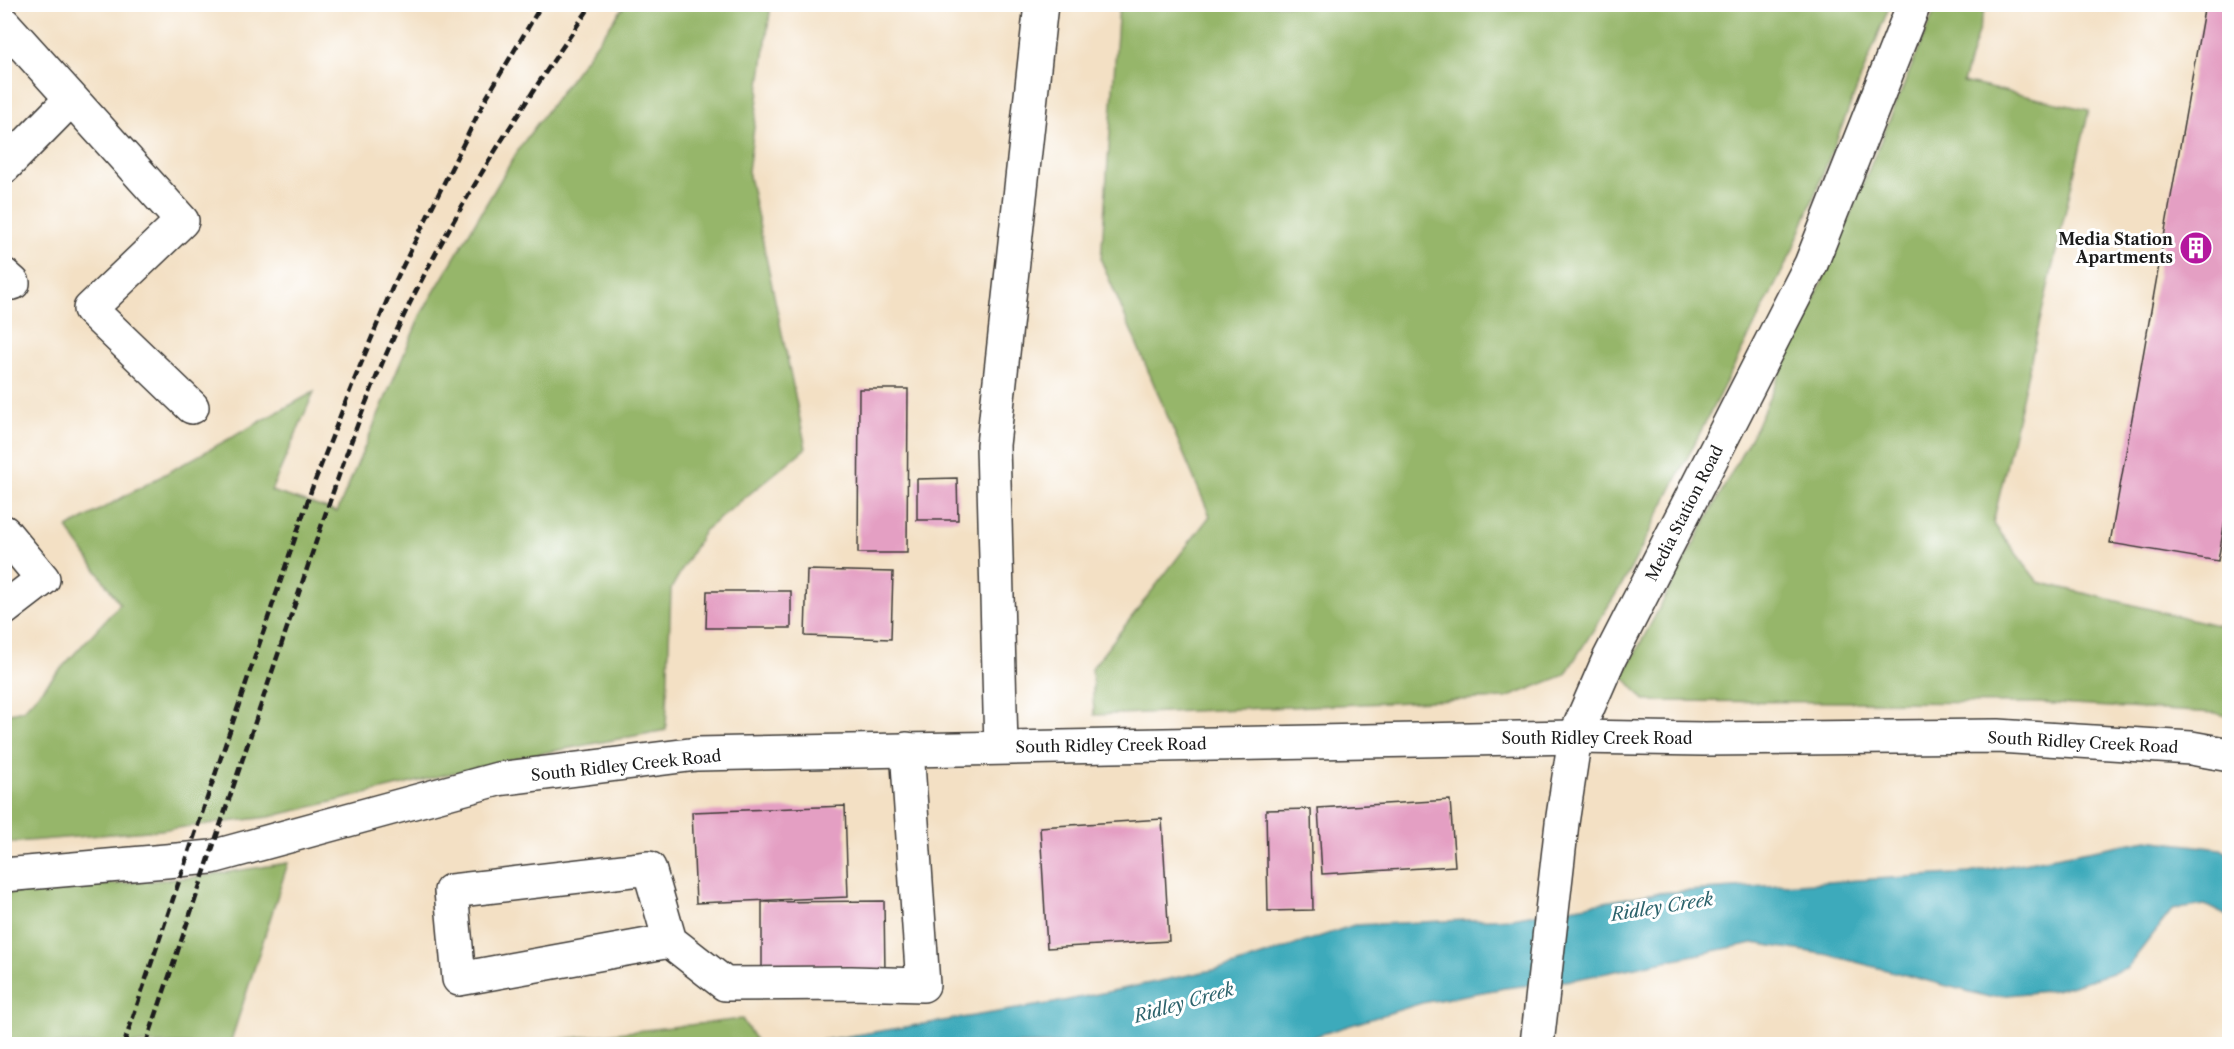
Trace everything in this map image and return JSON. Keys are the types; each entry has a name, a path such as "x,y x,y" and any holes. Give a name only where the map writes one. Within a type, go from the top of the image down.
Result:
{"street":[{"path":"4,10 10,4"},
{"path":"1001,747 993,446 1041,4"},
{"name":"Media Station Road","path":"1537,1044 1562,824 1575,737 1609,659 1811,264 1914,4"},
{"path":"4,24 182,221 90,309 192,408"},
{"path":"4,167 71,99"},
{"path":"4,532 43,579 4,609"},
{"name":"South Ridley Creek Road","path":"4,875 50,873 212,857 498,779 697,754 1575,737 1704,739 1998,736 2191,748 2229,755"},
{"path":"670,941 459,979 451,891 649,868 670,941 725,984 923,985 908,749"}],"green space":[{"path":"625,5 771,5 748,171 806,448 704,531 671,589 666,730 511,759 269,817 160,830 5,843 5,714 23,710 120,604 67,528 314,392 271,491 337,512 421,314 520,147"},
{"path":"1119,5 1890,5 1792,252 1626,578 1565,675 1506,698 1094,715 1092,668 1210,516 1101,260"},
{"path":"1937,5 1986,5 1963,82 2089,110 1993,523 2038,582 2229,628 2229,717 2216,713 2038,703 1645,701 1623,676 1756,427 1826,273"},
{"path":"288,863 230,1044 5,1044 5,893 196,877"},
{"path":"742,1019 758,1044 520,1044"}],"water":[{"name":"Ridley Creek","path":"2147,840 2221,849 2229,854 2229,917 2205,905 2172,910 2126,969 2056,990 1989,997 1829,955 1753,943 1572,980 1505,988 1422,1003 1290,1044 800,1044 1054,1003 1232,966 1354,925 1512,918 1656,893 1969,873"}],"building":[{"name":"Media Station Apartments","path":"2205,4 2230,4 2230,492 2218,561 2110,543"},
{"path":"859,389 908,389 907,553 858,553"},
{"path":"957,478 958,520 917,520 917,479"},
{"path":"807,570 893,572 891,639 805,636"},
{"path":"707,591 791,591 791,628 706,628"},
{"path":"1450,800 1455,866 1322,874 1318,808"},
{"path":"845,806 848,897 696,903 692,812"},
{"path":"1311,809 1313,910 1268,911 1266,810"},
{"path":"1162,819 1169,941 1047,948 1040,827"},
{"path":"884,901 885,974 762,975 762,902"}],"railway":[{"path":"124,1044 311,491 351,388 393,286 485,100 542,4"},
{"path":"146,1044 331,498 394,336 453,221 475,184 520,111 592,4"}],"place":[{"name":"Media Station Apartments","path":"2196,248"}]}
